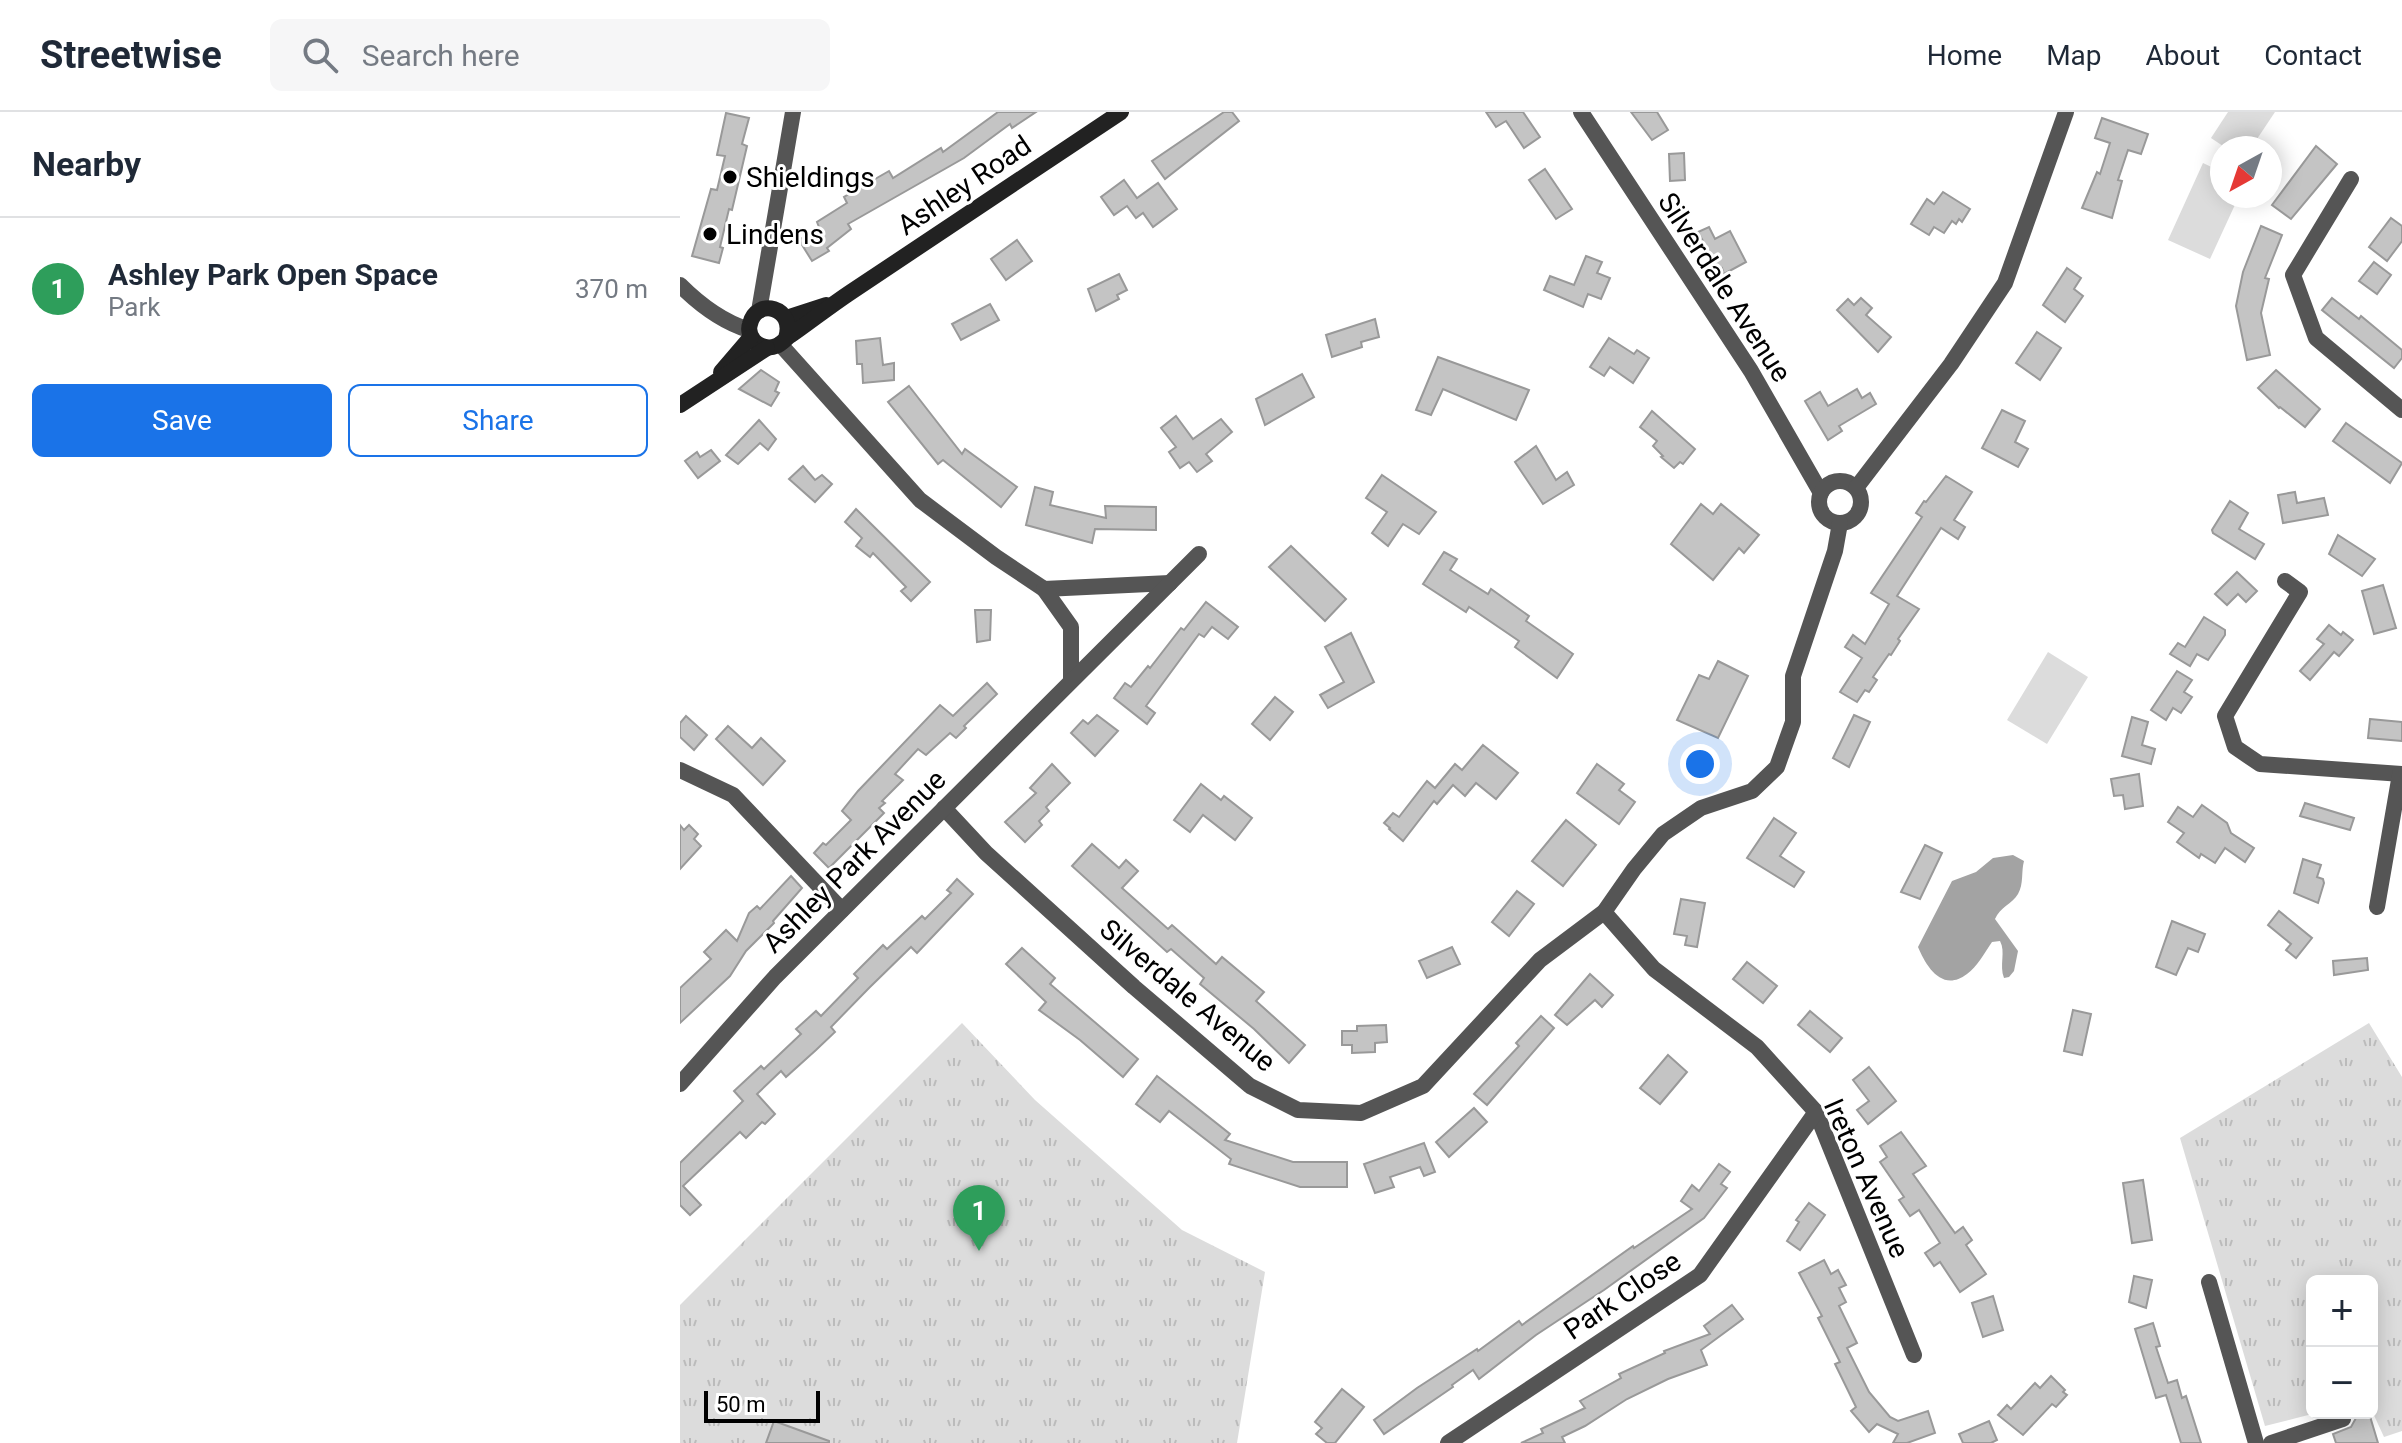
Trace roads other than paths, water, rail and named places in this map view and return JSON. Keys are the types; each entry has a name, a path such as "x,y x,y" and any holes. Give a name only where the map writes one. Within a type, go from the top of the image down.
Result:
{"main road":[{"name":"Ashley Road","path":"680,405 778,343 1121,112"},
{"name":"Ashley Road","path":"706,386 763,320 837,302"},
{"path":"763,320 788,325 778,343 755,342 763,320"}],"street":[{"path":"680,285 695,300 733,325 763,320 765,268 785,171 793,112"},
{"name":"Silverdale Avenue","path":"1581,112 1751,371 1821,493"},
{"path":"1856,488 1951,364 2005,283 2066,112"},
{"path":"2351,179 2293,275 2316,338 2402,410"},
{"path":"778,343 920,500 1044,589 1071,627 1071,681"},
{"path":"1844,481 1856,488 1862,501 1861,507 1853,519 1833,522 1819,507 1821,493 1830,483 1844,481"},
{"name":"Silverdale Avenue","path":"944,808 986,853 1134,987 1250,1086 1298,1110 1361,1113 1423,1086 1540,960 1604,912 1663,834 1701,808 1752,791 1777,767 1793,722 1793,676 1835,551 1840,523"},
{"name":"Ashley Park Avenue","path":"680,1084 775,977 1199,554"},
{"path":"2285,581 2300,592 2225,716 2235,747 2260,764 2401,774 2377,907"},
{"path":"1044,589 1170,583"},
{"path":"680,770 733,795 842,910"},
{"name":"Ireton Avenue","path":"1604,912 1654,969 1757,1047 1816,1112 1914,1355"},
{"name":"Park Close","path":"1448,1443 1700,1275 1816,1112"},
{"path":"2209,1282 2256,1443"},
{"path":"2271,1443 2343,1419"}],"place":[{"name":"Shieldings","path":"730,177"},
{"name":"Lindens","path":"710,234"},
{"name":"Ashley Park Open Space","path":"979,1251"}]}
